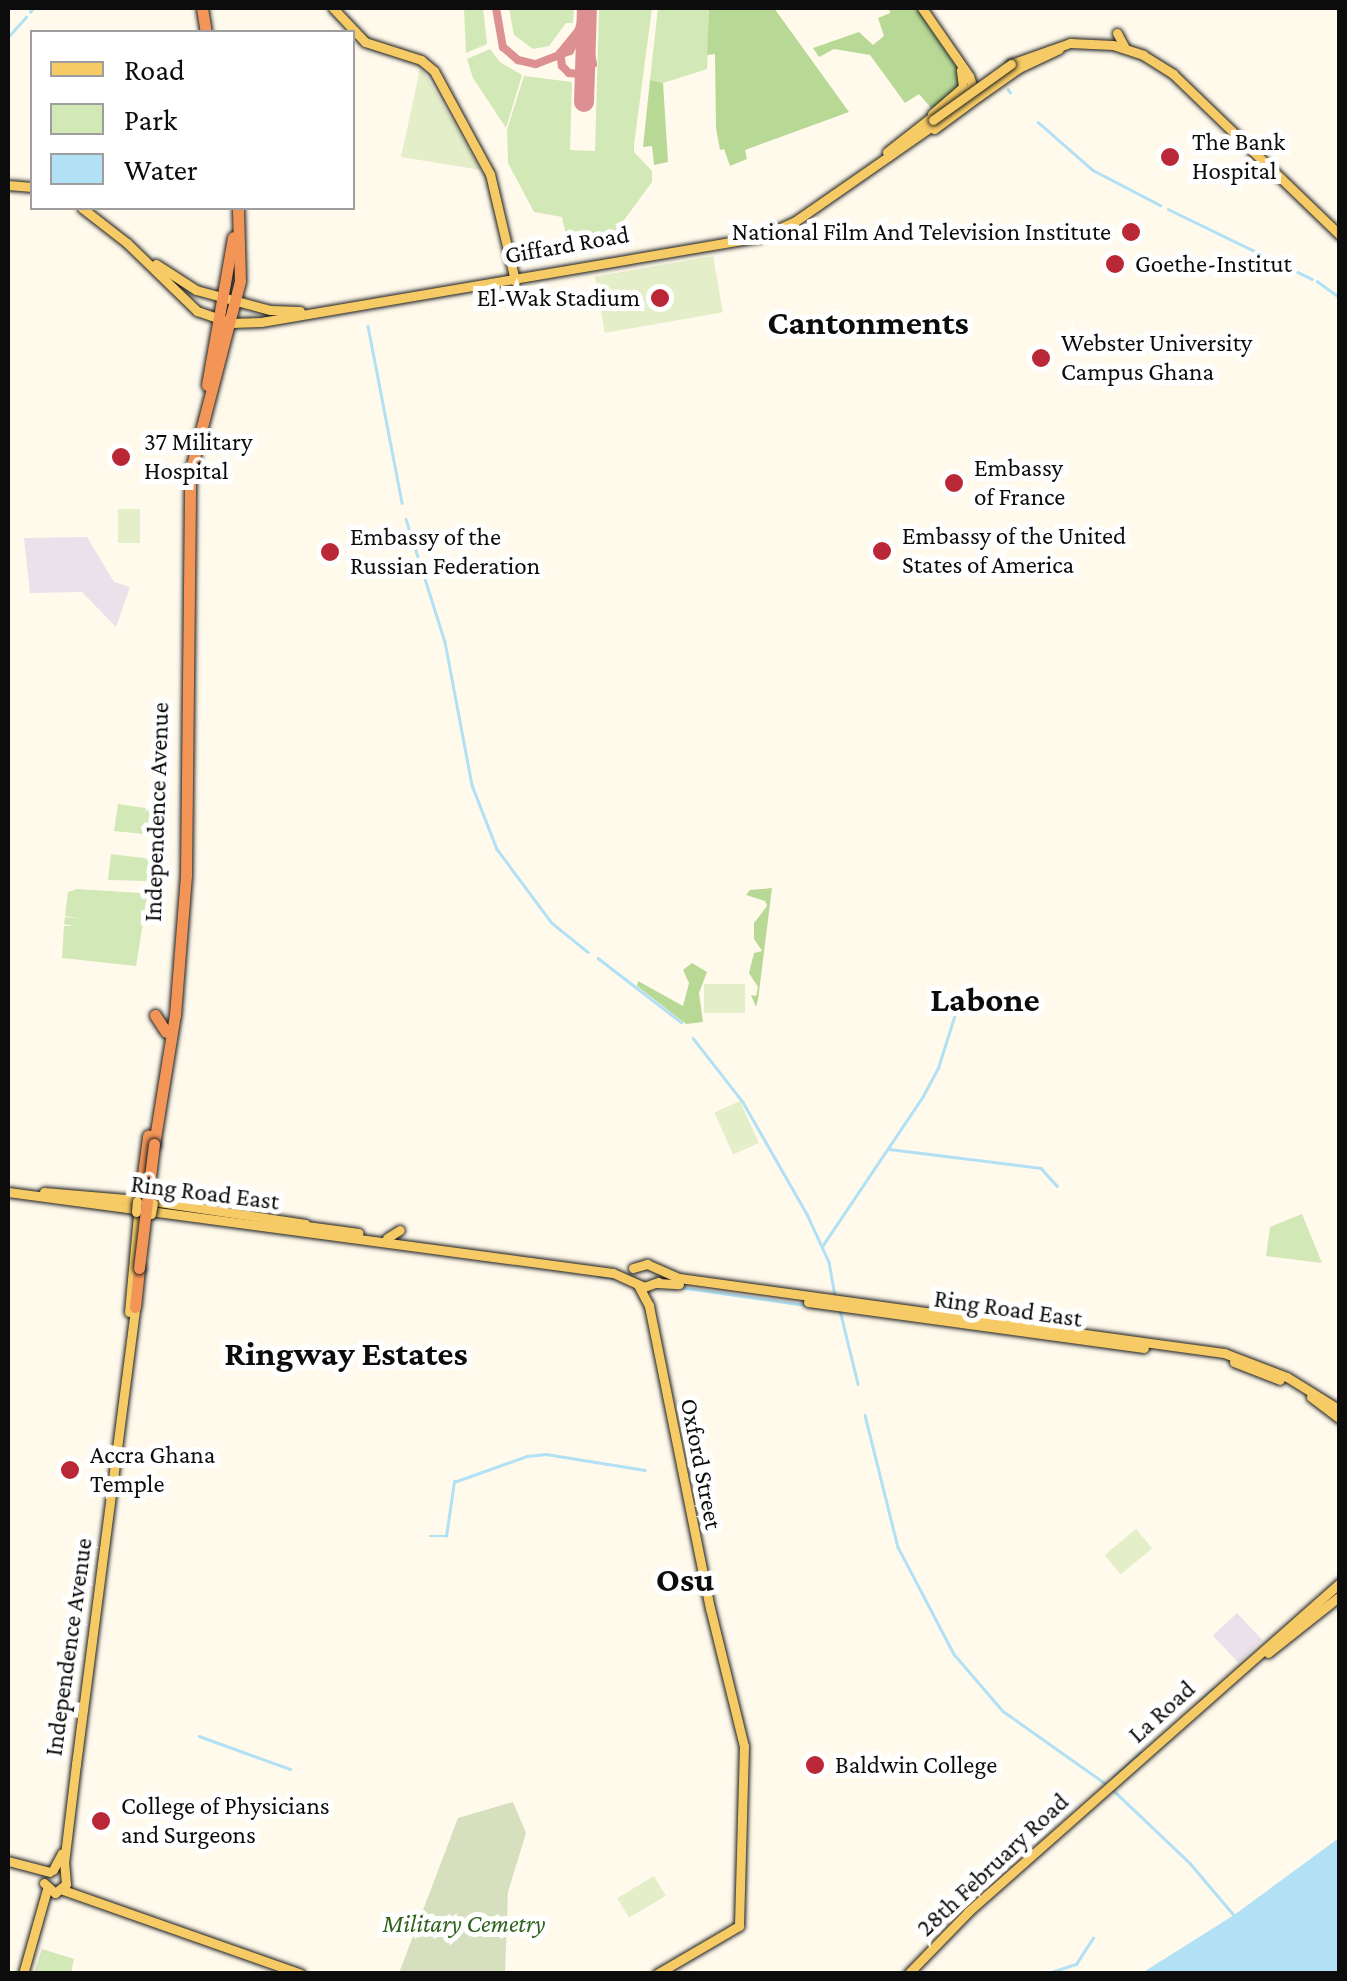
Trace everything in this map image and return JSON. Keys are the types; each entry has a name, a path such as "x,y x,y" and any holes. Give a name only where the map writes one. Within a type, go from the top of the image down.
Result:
{"highway":[{"path":"223,328 236,301 235,210"},
{"path":"223,328 223,298 234,281"},
{"name":"Independence Avenue","path":"132,1306 181,873 185,475 223,328"},
{"name":"Independence Avenue","path":"157,1108 174,1015 185,894 190,473 223,328"},
{"path":"166,1032 156,1013 169,1000"},
{"path":"144,1207 157,1108"}],"main road":[{"path":"333,8 354,30"},
{"path":"925,8 981,86"},
{"path":"925,8 981,86"},
{"path":"355,31 365,42 421,60 434,71 490,174 517,281"},
{"path":"1110,38 1124,48"},
{"name":"Giffard Road","path":"877,164 1012,66 1058,47 1110,38 1172,74 1340,238"},
{"path":"932,121 964,84 949,46"},
{"name":"Giffard Road","path":"88,210 174,279 208,294 278,311 311,310 517,281 758,232 794,216 981,86 1058,47 1111,49 1156,67 1340,238"},
{"name":"Giffard Road","path":"223,328 782,233 981,86"},
{"path":"88,210 197,311 223,328"},
{"path":"208,294 234,281 254,305"},
{"path":"197,311 223,328"},
{"path":"8,1190 144,1207"},
{"name":"Ring Road East","path":"44,1194 313,1227 579,1266 618,1274 636,1284 890,1310 1206,1350 1274,1374 1340,1410"},
{"name":"Ring Road East","path":"44,1194 302,1232 407,1240 448,1249"},
{"name":"Ring Road East","path":"144,1207 290,1220 313,1227"},
{"name":"Ring Road East","path":"144,1207 302,1232"},
{"name":"Independence Avenue","path":"26,1974 63,1884 144,1207"},
{"path":"386,1238 400,1230 407,1240"},
{"name":"Ring Road East","path":"579,1266 633,1268 647,1264 679,1278 890,1310"},
{"path":"633,1268 636,1284"},
{"name":"Oxford Street","path":"649,1306 657,1270"},
{"name":"Oxford Street","path":"636,1284 649,1306 710,1608 744,1746 739,1926 657,1974"},
{"name":"Independence Avenue","path":"26,1974 46,1886 62,1852 132,1306"},
{"name":"Ring Road East","path":"1274,1374 1340,1419"},
{"name":"La Road","path":"1284,1637 1340,1582"},
{"name":"La Road","path":"1110,1785 1244,1667 1340,1596"},
{"name":"28th February Road","path":"908,1974 968,1912 1110,1785"},
{"path":"8,1864 51,1871 63,1884 301,1974"},
{"path":"8,1864 46,1886 63,1884"}],"shaded area":[{"path":"87,537 114,582 130,587 116,627 82,592 30,593 24,538"},
{"path":"1237,1613 1262,1640 1238,1663 1213,1636"}],"green space":[{"path":"464,8 483,8 487,44 466,53"},
{"path":"509,8 574,8 573,23 566,23 549,46 533,49 514,35"},
{"path":"599,8 652,8 634,152 652,171 652,182 605,246 576,253 569,247 562,217 534,212 508,163 507,130 524,76 572,82 570,150 595,151"},
{"path":"658,8 709,8 707,69 663,83 650,80"},
{"path":"709,8 774,8 849,112 745,150 747,159 730,166 724,149 720,150 716,128 715,54 707,55"},
{"path":"889,8 916,8 962,75 963,83 932,109 919,94 905,103 870,55 834,49 819,57 813,48 859,32 873,45 884,36 878,18 890,13"},
{"path":"490,49 500,62 522,75 506,128 473,78 467,59"},
{"path":"420,69 425,74 481,170 401,157"},
{"path":"650,80 663,83 668,162 654,165 652,146 643,147"},
{"name":"El-Wak Stadium","path":"713,256 723,312 605,333 595,277"},
{"path":"118,509 140,509 140,543 118,543"},
{"path":"118,804 152,809 154,835 114,831"},
{"path":"111,854 151,859 147,881 108,880"},
{"path":"772,888 756,1007 751,995 756,996 758,987 749,973 754,953 762,951 754,939 754,923 767,906 765,901 746,895 750,890"},
{"path":"77,889 141,893 147,898 136,966 62,958 64,926 73,926 64,924 65,917 82,919 65,916 68,892"},
{"path":"692,963 707,972 699,993 703,1022 686,1024 637,986 638,981 683,1006 689,983 683,970"},
{"path":"704,984 745,984 745,1013 704,1013"},
{"path":"740,1101 759,1143 733,1154 714,1112"},
{"path":"1302,1214 1322,1263 1266,1256 1270,1227"},
{"path":"1136,1529 1152,1548 1121,1575 1105,1555"},
{"name":"Military Cemetry","path":"513,1802 526,1833 508,1892 505,1973 399,1973 458,1818"},
{"path":"654,1876 666,1896 629,1918 617,1898"},
{"path":"42,1949 74,1959 71,1973 34,1973"}],"water":[{"path":"1339,1838 1339,1973 1142,1973 1234,1915"}],"waterway":[{"path":"30,12 33,8"},
{"path":"8,37 26,17"},
{"path":"1038,122 1093,170 1160,205"},
{"path":"1168,209 1312,279"},
{"path":"1317,281 1340,298"},
{"path":"368,326 402,503"},
{"path":"406,519 445,642 472,785 497,849 552,923 588,952"},
{"path":"598,958 681,1022"},
{"path":"823,1245 923,1096 938,1068 955,1014"},
{"path":"693,1038 743,1102 807,1214 829,1262 835,1295"},
{"path":"889,1149 1041,1168 1057,1186"},
{"path":"598,1276 615,1278"},
{"path":"679,1287 840,1310 858,1384"},
{"path":"865,1415 898,1547 954,1654 1003,1711 1106,1784"},
{"path":"430,1536 446,1536 454,1482 527,1456 546,1454 645,1470"},
{"path":"1199,1702 1213,1689"},
{"path":"199,1736 290,1769"},
{"path":"1113,1778 1140,1753"},
{"path":"1112,1789 1190,1863 1234,1915"},
{"path":"1045,1974 1076,1964 1093,1938"}],"taxiway":[{"path":"496,8 503,47 518,60 536,64 570,51 587,18"},
{"path":"586,8 578,31 560,53 562,66 569,73 580,74 593,64 586,29"}],"runway":[{"path":"584,102 587,8"}],"place":[{"name":"The Bank Hospital","path":"1170,157"},
{"name":"National Film And Television Institute","path":"1131,232"},
{"name":"Goethe-Institut","path":"1115,264"},
{"name":"El-Wak Stadium","path":"660,298"},
{"name":"Webster University Campus Ghana","path":"1041,358"},
{"name":"37 Military Hospital","path":"121,457"},
{"name":"Embassy of France","path":"954,483"},
{"name":"Embassy of the United States of America","path":"882,551"},
{"name":"Embassy of the Russian Federation","path":"330,552"},
{"name":"Accra Ghana Temple","path":"70,1470"},
{"name":"Baldwin College","path":"815,1765"},
{"name":"College of Physicians and Surgeons","path":"101,1821"}],"district":[{"name":"Cantonments","path":"868,323"},
{"name":"Labone","path":"985,1000"},
{"name":"Ringway Estates","path":"346,1354"},
{"name":"Osu","path":"685,1580"}]}
